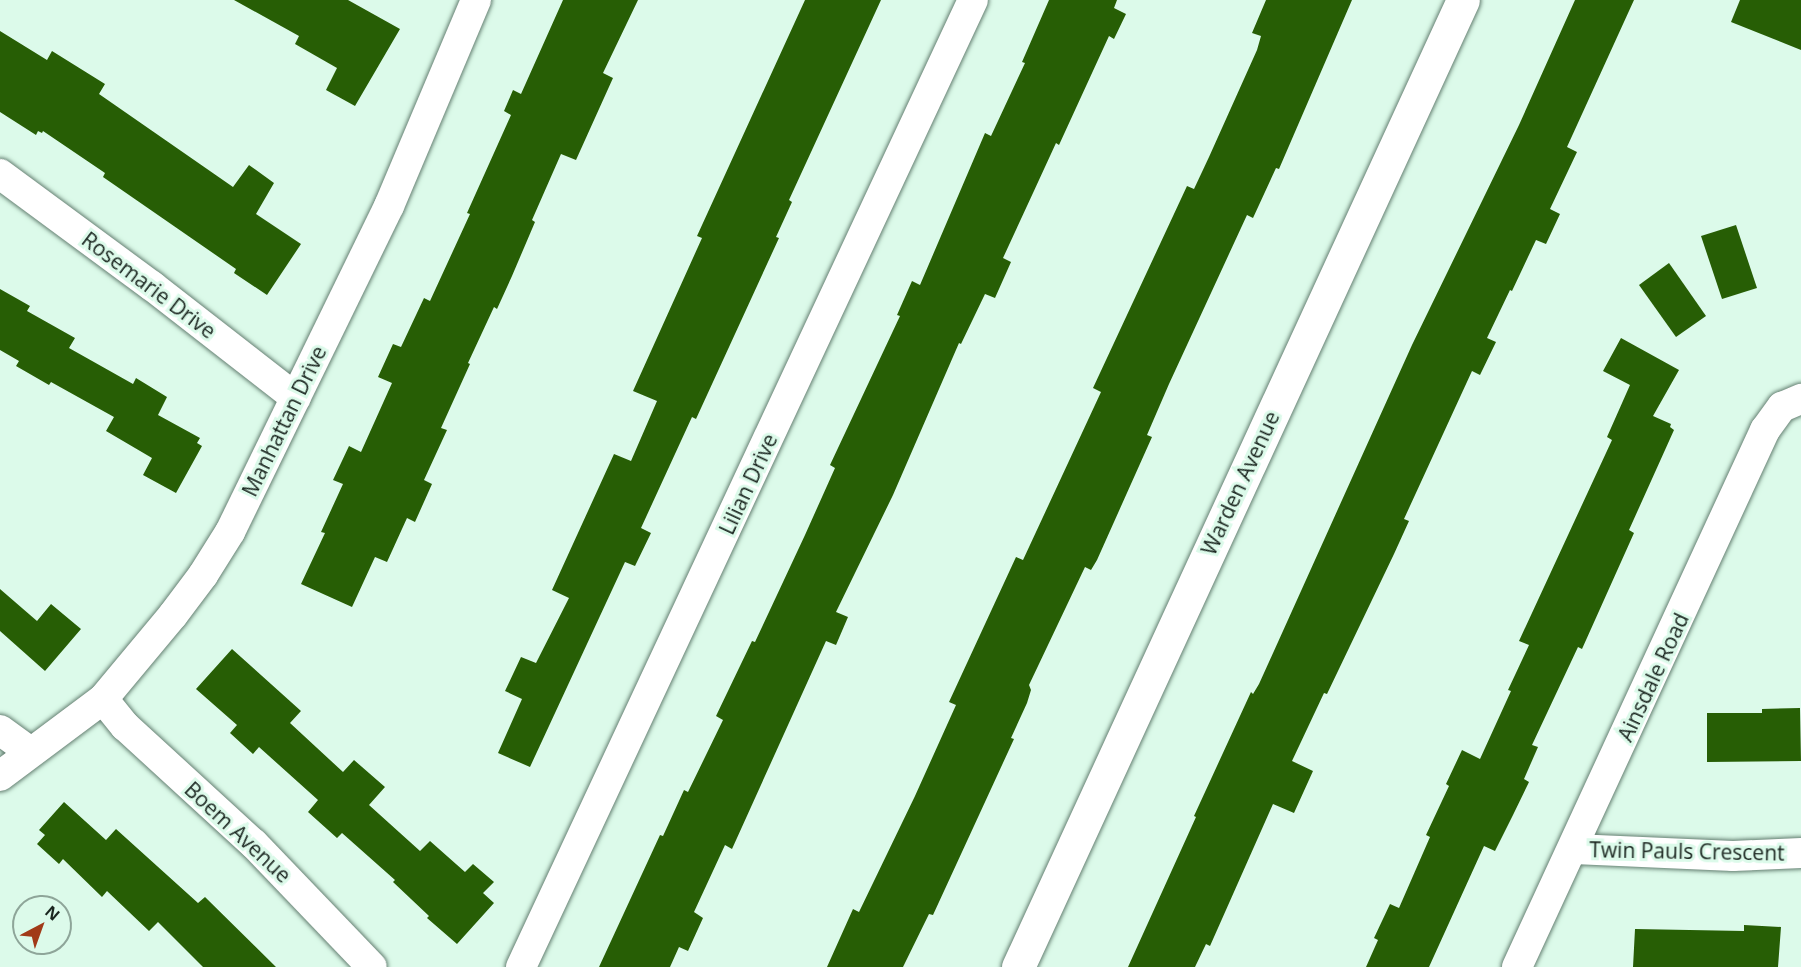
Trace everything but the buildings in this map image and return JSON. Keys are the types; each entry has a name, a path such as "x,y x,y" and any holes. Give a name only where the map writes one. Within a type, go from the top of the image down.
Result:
{"main road":[{"name":"Warden Avenue","path":"1018,967 1463,0"}],"street":[{"name":"Manhattan Drive","path":"0,776 104,699 134,665 204,575 230,532 390,206 476,0"},
{"name":"Lilian Drive","path":"521,967 973,0"},
{"name":"Rosemarie Drive","path":"0,174 152,286 296,398"},
{"name":"Ainsdale Road","path":"1517,967 1574,849 1765,430 1782,407 1801,399"},
{"name":"Boem Avenue","path":"104,699 126,726 254,844 372,967"},
{"path":"0,730 30,752"},
{"name":"Twin Pauls Crescent","path":"1574,849 1733,856 1801,853"}]}
